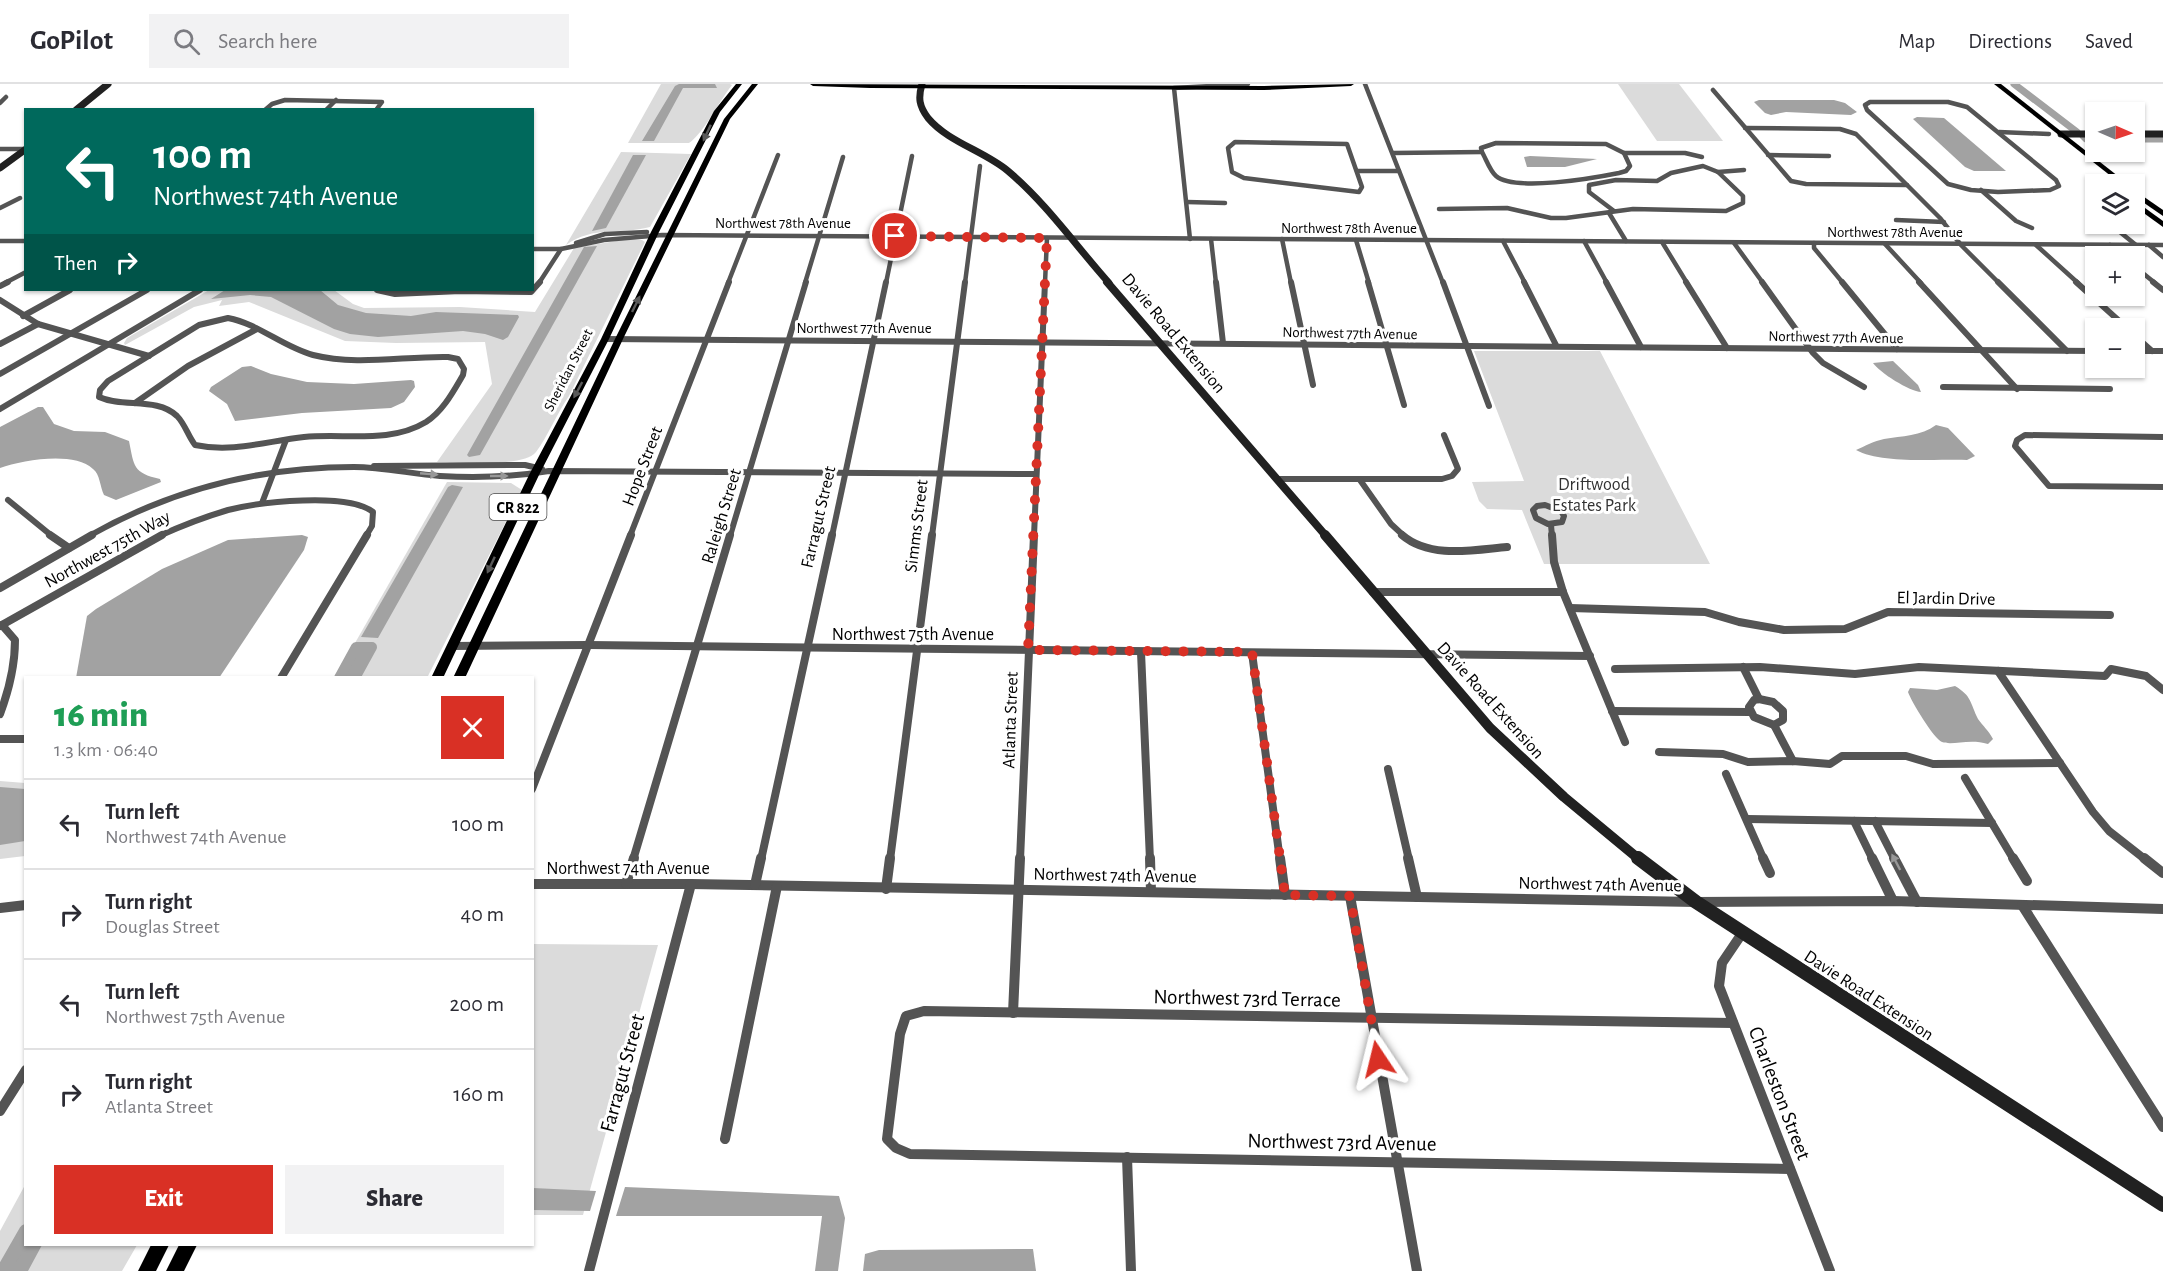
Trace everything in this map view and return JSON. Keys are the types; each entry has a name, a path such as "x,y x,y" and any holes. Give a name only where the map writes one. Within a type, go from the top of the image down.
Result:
{"main road":[{"path":"78,108 108,84"},
{"name":"Sheridan Street","path":"460,676 554,472 619,339 660,235 717,111 739,84"},
{"name":"Sheridan Street","path":"438,676 536,471 660,235 727,119 755,84"},
{"path":"813,84 1173,88 1264,88 1351,84"},
{"path":"1080,87 1162,84"},
{"path":"1997,84 2112,174"},
{"name":"Davie Road Extension","path":"921,85 920,105 934,125 992,159 1011,174 1071,238 1490,728 1535,773 1626,850 1696,902 2163,1205"},
{"path":"2007,92 1989,87 2099,174"},
{"path":"2049,134 2069,141"},
{"path":"2061,134 2085,134"},
{"path":"2145,134 2163,134"},
{"path":"0,168 24,150"},
{"path":"2145,200 2163,214"},
{"path":"2145,211 2163,225"},
{"path":"147,1271 160,1246"},
{"path":"175,1271 188,1246"}],"street":[{"path":"1190,239 1173,88 1248,84"},
{"path":"1365,84 1489,406"},
{"path":"1713,90 1787,177 1799,183 1907,185"},
{"path":"0,96 6,98 0,103"},
{"path":"328,108 336,100"},
{"path":"269,108 278,101 380,100 381,104 378,108"},
{"path":"1887,102 1961,104 1974,111 2001,134 2056,180 2058,187 2046,190 1981,190 1952,186 1938,178 1865,107 1866,104 1887,102"},
{"path":"1745,128 1840,129 1856,134 2067,351"},
{"path":"2001,134 2049,134"},
{"path":"1235,142 1347,144 1357,171 1362,187 1359,192 1244,178 1232,172 1228,148 1235,142"},
{"path":"1624,153 1630,166 1626,171 1569,182 1499,180 1494,175 1481,148 1496,143 1606,144 1624,153 1685,153 1702,157"},
{"path":"0,150 24,149"},
{"path":"1393,153 1482,152"},
{"name":"Hope Street","path":"534,784 778,155"},
{"path":"1768,155 1829,156"},
{"name":"Farragut Street","path":"754,885 846,473 912,156"},
{"name":"Raleigh Street","path":"626,884 751,472 843,157"},
{"name":"Simms Street","path":"886,889 980,166"},
{"path":"1439,209 1507,208 1551,218 1566,218 1612,212 1659,209 1714,211 1736,208 1743,203 1743,196 1718,172 1707,166 1695,166 1671,172 1657,181 1616,180 1589,185 1589,192 1612,212 1626,241"},
{"path":"1718,172 1744,170"},
{"path":"1357,171 1399,171"},
{"path":"1981,190 2016,221 2032,228"},
{"path":"0,208 20,198"},
{"path":"1187,202 1225,202"},
{"path":"1896,220 1944,222"},
{"path":"2122,234 2136,245"},
{"name":"Northwest 78th Avenue","path":"534,249 561,249 604,240 660,235 1047,238"},
{"path":"1047,238 1071,238"},
{"name":"Atlanta Street","path":"1013,1013 1047,238"},
{"name":"Northwest 78th Avenue","path":"1071,238 2163,245"},
{"path":"1211,239 1223,343"},
{"path":"1282,239 1313,385"},
{"path":"1356,240 1404,405"},
{"path":"2,242 24,241"},
{"path":"1503,241 1556,345"},
{"path":"1584,241 1641,347"},
{"path":"1662,242 1728,348"},
{"path":"1734,243 1810,348 1824,363 1864,387"},
{"path":"1814,243 1814,248 1897,349"},
{"path":"1885,244 2017,388"},
{"path":"2036,245 2116,318"},
{"path":"2149,245 2163,257"},
{"path":"534,290 561,249"},
{"path":"0,286 24,273"},
{"path":"2145,275 2163,290"},
{"path":"23,316 68,291"},
{"path":"0,374 145,291"},
{"path":"0,409 198,291"},
{"path":"381,291 394,294 418,291"},
{"path":"504,291 533,291"},
{"path":"0,300 38,324 149,356"},
{"path":"219,319 239,319 257,329 295,349 337,359 381,361 435,356 458,359 464,369 463,375 448,400 427,421 412,428 382,435 286,440 226,449 195,445 189,439 176,415 161,408 105,400 99,396 100,390 108,381 199,326 219,319"},
{"path":"0,344 38,324"},
{"path":"135,403 188,366 257,329"},
{"name":"Northwest 77th Avenue","path":"605,339 2085,351"},
{"path":"2145,345 2152,351"},
{"path":"2145,351 2163,351"},
{"path":"1943,387 2110,389"},
{"path":"1278,479 1442,479 1452,476 1458,469 1444,435"},
{"path":"2162,437 2025,435 2017,440 2015,446 2049,486 2163,487"},
{"path":"262,502 286,440"},
{"path":"367,468 384,465 478,465 554,472 1035,474"},
{"path":"471,476 478,465"},
{"path":"0,588 69,548 152,505 214,483 275,471 367,468 441,476 471,476 536,471"},
{"path":"1360,480 1383,516 1402,538 1418,547 1446,552 1507,547"},
{"path":"8,500 23,510 39,527 69,548"},
{"name":"Northwest 75th Way","path":"1,626 162,534 212,514 262,502 355,503 367,506 372,512 372,526 282,676"},
{"path":"1551,525 1554,562 1563,591 1625,742"},
{"path":"1373,592 1563,591"},
{"name":"El Jardin Drive","path":"1570,608 1705,612 1739,622 1784,630 1845,629 1888,612 2110,615"},
{"path":"0,714 9,689 16,652 15,640 1,626"},
{"name":"Northwest 75th Avenue","path":"453,646 589,645 1590,656"},
{"path":"1141,652 1151,892"},
{"path":"1252,652 1285,895"},
{"path":"1615,669 1743,667 1870,672 1890,668 1918,667 2035,672 2059,677 2105,676 2111,669 2138,671 2155,679 2163,690"},
{"path":"1743,667 1759,699"},
{"path":"1998,671 2093,812 2109,831 2163,873"},
{"path":"1612,711 1750,712 1760,721 1774,724 1783,720 1783,711 1773,702 1759,699 1750,703 1750,712"},
{"path":"1774,724 1793,761"},
{"path":"0,739 24,739"},
{"path":"1659,752 1723,754 1748,762 1793,761 1830,764 1842,756 1906,756 1933,764 2060,763"},
{"path":"1388,769 1417,897"},
{"path":"1726,774 1770,873"},
{"path":"1965,778 2027,881"},
{"path":"1747,819 1992,823"},
{"path":"1854,821 1893,901"},
{"path":"1875,821 1917,902"},
{"name":"Northwest 74th Avenue","path":"534,884 691,884 1696,902 1893,901 2022,905"},
{"name":"Farragut Street","path":"589,1271 691,884"},
{"path":"726,1139 777,886"},
{"path":"1350,896 1396,1162 1418,1271"},
{"path":"0,909 24,904"},
{"path":"2022,905 2163,909"},
{"path":"2022,905 2163,1127"},
{"name":"Charleston Street","path":"1743,932 1723,959 1718,972 1719,986 1830,1271"},
{"name":"Northwest 73rd Terrace","path":"896,1148 887,1139 900,1034 906,1016 924,1011 1733,1023"},
{"path":"0,1111 24,1073"},
{"name":"Northwest 73rd Avenue","path":"896,1148 910,1154 1790,1169"},
{"path":"1127,1157 1131,1271"}],"green space":[{"path":"661,84 732,85 700,132 689,143 628,143"},
{"path":"1618,84 1679,84 1723,141 1657,141"},
{"path":"621,152 691,154 650,227 587,235 566,245"},
{"path":"628,239 645,242 569,396 544,440 536,452 518,460 490,463 437,462 492,384 485,342 345,341 249,302 219,306 222,300 194,307 125,345 124,343 127,338 207,291 335,291 353,304 364,308 460,307 535,312 574,248"},
{"name":"Driftwood Estates Park","path":"1474,351 1600,351 1710,564 1544,564 1522,510 1487,509 1479,501 1472,482 1524,481"},
{"path":"447,482 511,483 522,490 428,676 336,676"},
{"path":"0,781 24,783 24,856 0,859"},
{"path":"534,944 658,945 583,1215 534,1215"},
{"path":"24,1187 24,1246 136,1246 122,1271 0,1271 0,1231"}],"shaded area":[{"path":"715,84 717,88 683,88 654,141 642,141 675,86"},
{"path":"1759,100 1834,100 1845,103 1857,112 1851,115 1786,112 1771,115 1765,113 1754,102"},
{"path":"1917,117 1944,118 2006,171 1974,171 1965,167 1913,119"},
{"path":"633,155 646,155 606,228 592,231"},
{"path":"1524,157 1597,159 1565,167 1527,167"},
{"path":"597,246 480,455 469,457 467,455 584,247"},
{"path":"223,291 321,291 338,305 366,313 411,316 436,312 518,315 519,317 508,337 503,340 485,334 463,331 378,337 350,334 334,329 271,297 250,295 211,299"},
{"path":"1893,361 1918,385 1921,392 1895,381 1873,363"},
{"path":"251,366 271,374 307,382 354,384 411,380 414,381 415,387 404,402 391,408 302,413 235,421 227,404 209,391 211,387 242,367"},
{"path":"38,407 43,407 54,424 74,431 105,432 129,441 136,467 144,474 160,479 161,482 116,500 104,495 99,477 93,469 74,460 35,460 0,468 0,427"},
{"path":"1936,425 1948,428 1975,456 1967,460 1910,460 1880,457 1856,450 1880,440 1918,433"},
{"path":"452,485 463,487 378,638 361,637 448,487"},
{"path":"302,535 308,537 304,550 220,676 76,676 87,616 162,569 228,540"},
{"path":"356,647 372,647 356,676 340,676"},
{"path":"1955,686 1968,697 1978,719 1993,739 1988,744 1942,742 1918,711 1908,692 1910,688 1937,690"},
{"path":"0,787 24,789 24,841 0,845"},
{"path":"625,1187 839,1196 845,1218 838,1271 815,1271 822,1216 616,1216"},
{"path":"534,1188 596,1191 590,1211 534,1210"},
{"path":"24,1233 24,1246 41,1246 28,1271 3,1271"},
{"path":"1033,1249 1036,1271 863,1271 865,1254 879,1250"}],"waterway":[{"path":"2014,84 2077,132"},
{"path":"2145,139 2163,139"},
{"path":"340,676 356,647 372,647 356,676"},
{"path":"3,1271 24,1234"}],"route":[{"path":"895,236 1047,238 1028,650 1252,652 1285,895 1350,896 1378,1059"}]}
